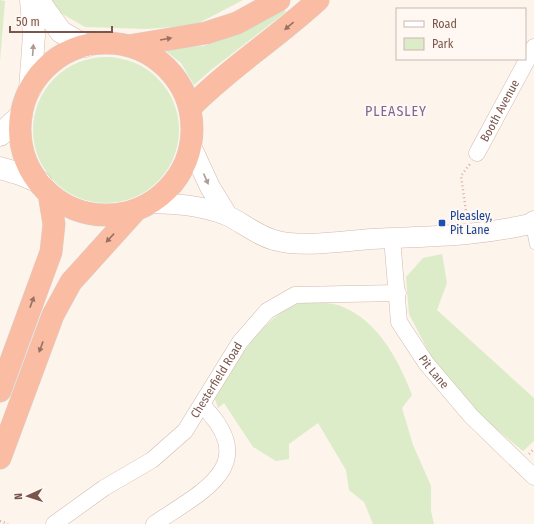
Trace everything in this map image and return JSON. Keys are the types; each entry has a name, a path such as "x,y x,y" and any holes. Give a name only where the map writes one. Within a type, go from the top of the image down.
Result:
{"highway":[{"path":"128,46 206,33 237,23 279,0"},
{"path":"190,108 212,85 253,55 318,0"},
{"path":"0,458 53,315 71,282 144,206 174,183 188,158 193,129 190,108 178,81 165,66 140,50 118,43 97,43 68,52 48,65 30,89 25,101 22,115 22,145 32,172 45,188 66,206 80,212 95,215 115,215 144,206"},
{"path":"0,392 51,252 54,224 45,188"}],"main road":[{"path":"30,89 34,35 31,0"},
{"path":"38,0 61,32 86,46"},
{"path":"0,136 22,115"},
{"path":"0,168 20,174 45,188"}],"street":[{"name":"Booth Avenue","path":"477,153 534,47"},
{"path":"190,144 210,187 227,215"},
{"path":"144,206 194,205 227,215 246,227 274,240 306,243 469,235 501,231 532,222"},
{"name":"Pit Lane","path":"392,238 398,293 399,322 426,363 471,416 534,477"},
{"name":"Chesterfield Road","path":"54,524 104,488 152,460 185,431 240,342 267,311 295,295 398,293"},
{"path":"154,524 216,480 227,462 226,439 215,418 202,405"}],"lane":[{"path":"532,222 534,245"}],"path":[{"path":"469,235 461,176 477,153"},
{"path":"0,522 8,524"}],"green space":[{"path":"0,0 5,1 0,61"},
{"path":"48,0 243,0 195,25 147,29 85,27 52,8"},
{"path":"284,9 286,12 194,85 181,63 162,48 203,46 240,33"},
{"path":"99,57 113,57 141,65 153,73 163,83 174,102 178,116 178,144 171,165 163,177 153,187 134,198 113,203 99,203 71,195 59,187 49,177 38,158 33,137 33,123 41,95 49,83 59,73 78,62"},
{"path":"442,254 447,283 437,310 534,398 534,441 523,451 478,414 434,362 409,314 406,277 423,258"},
{"path":"316,302 340,306 356,314 367,322 386,344 401,369 412,395 402,408 413,445 431,486 431,511 434,524 373,524 364,502 349,490 346,470 318,423 289,444 289,459 276,461 253,447 224,403 218,408 214,396 259,333 282,312 297,304"}],"place":[{"name":"Pleasley, Pit Lane","path":"442,223"}],"district":[{"name":"PLEASLEY","path":"396,111"}]}
